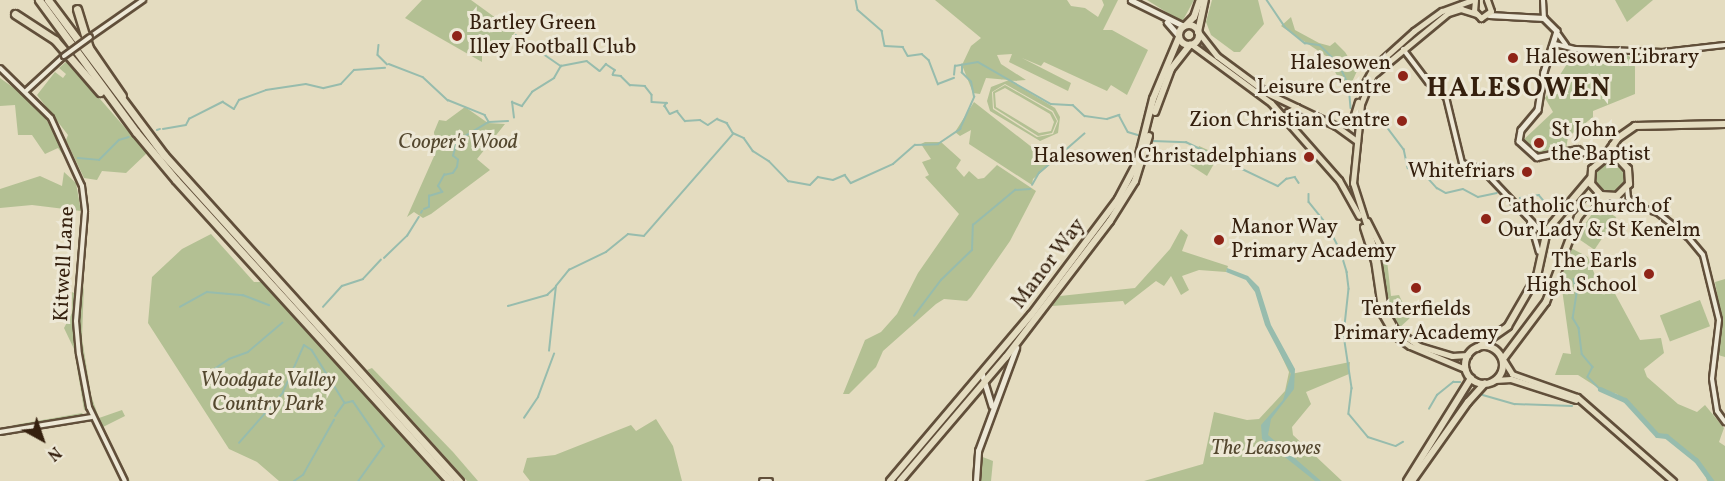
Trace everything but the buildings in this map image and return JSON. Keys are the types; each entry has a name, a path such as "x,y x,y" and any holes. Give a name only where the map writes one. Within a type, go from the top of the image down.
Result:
{"highway":[{"path":"39,0 136,132"},
{"path":"48,0 158,148 459,481"},
{"path":"1185,26 1194,17 1200,0"},
{"path":"1198,33 1205,0"},
{"path":"77,9 89,48 158,148"},
{"path":"15,14 55,40 450,481"},
{"path":"1185,26 1194,27 1198,33"},
{"name":"Manor Way","path":"890,481 1031,315 1124,189 1138,161 1153,99 1185,26"},
{"name":"Manor Way","path":"900,481 1023,335 1124,200 1143,161 1164,82 1178,56 1191,44 1198,33"},
{"path":"1179,36 1191,44"},
{"path":"1485,383 1470,378 1465,369 1468,355 1502,334 1537,276 1539,252 1546,230 1590,179 1592,169 1624,132 1638,126 1725,124"},
{"path":"1412,481 1468,402 1485,383 1495,380 1503,360 1546,302 1568,235 1581,212 1591,201 1608,197 1627,188 1629,173 1619,160 1613,145"},
{"path":"1602,159 1619,160"},
{"path":"1590,179 1596,192 1608,197"},
{"path":"1477,348 1490,348 1503,360"},
{"path":"1407,481 1470,378"}],"main road":[{"path":"1131,0 1164,20 1185,26"},
{"path":"1336,126 1345,125 1353,118 1370,72 1442,11 1474,0 1476,14"},
{"path":"1488,2 1489,15"},
{"path":"1488,2 1504,16"},
{"path":"1468,355 1452,356 1410,344 1395,329 1385,311 1377,258 1360,209 1353,171 1361,104 1368,83 1401,45 1448,12 1461,9 1481,18 1489,15 1544,18 1554,25 1558,34 1556,44 1544,72 1538,110 1521,130 1519,141 1531,154 1550,157 1569,149 1582,150 1602,159"},
{"path":"1164,20 1179,36"},
{"path":"1198,33 1229,66 1267,93 1336,126 1357,141"},
{"path":"1191,44 1260,93 1290,123 1339,180 1357,212 1374,260 1382,314 1394,335 1453,361 1465,369"},
{"path":"1290,123 1288,112 1297,107"},
{"path":"1590,155 1592,169"},
{"path":"1339,180 1346,181 1353,171"},
{"path":"1360,209 1379,245"},
{"path":"976,481 978,451 992,409 1023,335"},
{"path":"1503,360 1512,374 1566,391 1584,403 1673,481"},
{"path":"982,373 983,385 992,397 992,409"},
{"path":"1495,380 1511,379 1584,403"},
{"path":"974,395 982,392 992,397"},
{"path":"992,397 998,394"}],"street":[{"path":"26,92 64,57 143,0"},
{"path":"1543,0 1544,18"},
{"path":"1558,34 1569,47"},
{"path":"1556,44 1569,47 1663,52 1725,45"},
{"path":"1401,45 1431,86 1446,97 1462,163 1485,172 1540,230 1546,230"},
{"name":"Kitwell Lane","path":"0,68 26,92 61,134 82,186 85,212 76,321 81,367 92,417 125,481"},
{"path":"1627,188 1628,198 1635,205"},
{"path":"1608,197 1635,205 1670,222 1698,247 1706,264 1720,329 1712,372 1716,406 1725,422"},
{"path":"1529,219 1539,252"},
{"path":"0,432 92,417"},
{"path":"762,481 770,481"}],"green space":[{"path":"422,0 471,0 515,32 501,52 494,49 482,53 482,62 405,18"},
{"path":"935,0 1067,0 1071,6 1085,8 1098,17 1104,5 1102,0 1118,0 1103,30 1112,30 1148,50 1127,95 1111,85 1107,91 1044,62 1041,66 1022,58 1071,83 1068,91 1009,62 1012,54 997,55 1001,64 1026,80 1010,81 1055,108 1060,117 1058,133 1040,141 990,111 987,101 991,87 1009,80 986,78 980,94 973,93 962,65 971,46 981,38","holes":["1005,84 1053,111 1058,121 1053,134 1037,137 993,109 992,92"]},
{"path":"1147,0 1194,0 1182,22"},
{"path":"1212,0 1258,0 1264,24 1240,52 1234,52 1211,35 1206,22"},
{"path":"1615,0 1653,0 1627,22"},
{"path":"1291,17 1295,30 1319,43 1330,46 1335,42 1345,52 1357,71 1347,93 1326,56 1281,26"},
{"path":"1574,53 1624,53 1633,59 1635,94 1593,111 1593,117 1568,137 1566,149 1544,155 1531,152 1522,141 1553,112 1545,98"},
{"path":"67,61 147,153 126,173 102,171 97,180 84,178 66,140 68,135 37,95 55,72 63,78 66,74 59,68"},
{"path":"0,78 32,101 56,133 74,170 58,148 45,154 32,135 18,135 15,105 0,106"},
{"path":"1005,85 1052,112 1057,121 1052,133 1038,136 994,108 993,92","holes":["1005,88 1050,114 1054,122 1051,131 1039,133 996,107 995,93"]},
{"path":"974,102 1052,163 1033,179 1032,185 969,144 971,130 960,136 955,132"},
{"name":"Cooper's Wood","path":"465,107 488,123 505,124 477,159 490,170 431,214 423,218 414,212 407,217 435,154 434,132 439,120 446,121"},
{"path":"941,142 961,160 956,168 964,177 969,171 978,179 984,178 997,165 1036,191 1010,241 971,297 967,301 944,299 936,304 883,351 876,367 849,394 843,394 865,340 881,332 897,314 918,273 959,214 925,177 929,175 922,162 931,159 921,144"},
{"path":"1199,146 1219,155 1207,176 1190,165"},
{"path":"1610,161 1622,166 1627,178 1622,190 1610,195 1598,190 1593,178 1598,166"},
{"path":"64,172 76,183 81,211 32,205 0,208 0,189 40,176 62,186"},
{"path":"1598,205 1616,217 1594,250 1576,237"},
{"path":"1181,229 1188,235 1182,251 1228,266 1226,272 1199,270 1182,276 1189,290 1181,295 1171,276 1164,286 1156,281 1125,305 1123,301 1052,306 1060,296 1135,288 1170,249"},
{"name":"Woodgate Valley Country Park","path":"211,234 254,282 261,282 442,481 279,481 257,462 229,449 148,323 152,277 182,249"},
{"path":"1372,237 1387,260 1391,296 1399,295 1410,318 1399,328 1388,313"},
{"path":"1569,247 1588,257 1596,278 1613,290 1640,340 1661,338 1664,353 1644,369 1647,377 1678,404 1697,412 1705,405 1724,428 1719,442 1725,446 1725,481 1707,481 1703,467 1666,436 1659,438 1617,394 1600,389 1578,375 1555,375 1563,353 1571,354 1561,282"},
{"path":"1725,279 1725,357 1718,355 1722,325 1715,282"},
{"path":"84,283 82,338 91,395 99,418 122,410 125,416 103,427 130,481 126,481 91,409 78,323"},
{"path":"72,292 76,294 77,349 87,409 84,410 74,349 64,328 72,313"},
{"path":"1700,300 1710,326 1670,342 1660,315"},
{"name":"The Leasowes","path":"1274,340 1285,356 1291,374 1350,362 1349,374 1306,392 1311,404 1292,427 1293,435 1342,481 1144,481 1203,464 1214,412 1247,420 1259,419 1285,391 1289,372"},
{"path":"372,368 478,481 467,481 367,370"},
{"path":"82,413 85,417 16,427 14,425"},
{"path":"656,419 673,446 682,481 530,481 523,472 527,458 555,455 631,425 636,431"},
{"path":"980,456 993,461 991,481 979,481"}],"shaded area":[{"path":"1227,268 1248,276 1259,287 1271,325 1295,369 1294,389 1271,419 1268,435 1321,481 1315,481 1262,439 1261,425 1283,400 1291,374 1265,325 1255,292 1246,280 1226,272"}],"waterway":[{"path":"856,0 858,10 882,31 885,46 903,47 908,56 922,54 929,60 938,84 954,78"},
{"path":"1267,0 1285,27 1305,43 1320,45 1339,64 1349,85 1351,108"},
{"path":"506,28 510,30"},
{"path":"516,35 561,66"},
{"path":"379,45 378,55 387,64"},
{"path":"514,118 512,102 522,106 532,92 554,78 561,66 587,61 600,71 606,64 615,70 613,75 621,76 630,85 645,86 652,95 652,102 667,103 665,106 670,114 677,111 685,121 700,120 708,125 717,119 727,123 733,133 744,138 753,151 769,161 788,181 810,185 818,177 833,180 845,175 851,183 893,164 915,145 938,144 960,129 974,97 971,82 962,73 962,65"},
{"path":"954,75 955,66 978,62 1051,104 1073,105 1085,116 1107,119 1119,115 1128,132 1138,135"},
{"path":"389,64 423,77 448,100 485,115 489,122"},
{"path":"163,129 186,125 189,119 223,102 234,109 239,100 266,90 306,84 324,88 341,84 354,70 385,68"},
{"path":"1363,118 1369,120 1376,114 1404,149 1408,168 1427,177 1437,188 1446,193 1463,189 1478,197 1497,193"},
{"path":"424,209 429,207 429,196 442,192 438,186 444,175 453,173 457,167 458,160 453,156 457,141 489,122 508,121"},
{"path":"549,351 556,286 569,270 606,252 628,234 644,236 733,134"},
{"path":"1032,185 1039,173 1084,134"},
{"path":"78,158 99,160 119,140 129,137"},
{"path":"57,138 64,153"},
{"path":"1153,141 1186,142 1278,186 1286,179 1295,177 1299,183"},
{"path":"914,316 941,280 972,250 973,225 1015,190 1030,189"},
{"path":"1309,194 1309,202 1327,224 1341,252 1347,272 1349,289 1344,335 1352,388 1349,414 1368,437 1396,446 1403,442"},
{"path":"1520,198 1539,195 1550,208"},
{"path":"384,258 407,236 419,217"},
{"path":"323,307 342,286 363,279 381,260"},
{"path":"1574,279 1577,294 1573,318 1579,328 1582,354 1593,367 1588,377 1600,389"},
{"path":"508,306 547,295 556,287"},
{"path":"180,307 207,292 243,295 269,305"},
{"path":"204,376 229,359 248,352 282,323"},
{"path":"283,392 304,345 312,350 345,403 336,416"},
{"path":"524,418 538,397 554,354"},
{"path":"1429,409 1437,395 1453,382 1460,382"},
{"path":"1600,389 1625,400 1657,435 1666,436 1696,460 1711,481"},
{"path":"239,443 283,393"},
{"path":"1483,395 1515,404 1572,406"},
{"path":"345,403 353,401 384,446 359,481"},
{"path":"294,481 303,475 334,420"}],"place":[{"name":"Bartley Green Illey Football Club","path":"457,36"},
{"name":"Halesowen Library","path":"1513,58"},
{"name":"Halesowen Leisure Centre","path":"1403,76"},
{"name":"Zion Christian Centre","path":"1402,121"},
{"name":"St John the Baptist","path":"1539,143"},
{"name":"Halesowen Christadelphians","path":"1309,157"},
{"name":"Whitefriars","path":"1527,172"},
{"name":"Catholic Church of Our Lady & St Kenelm","path":"1486,219"},
{"name":"Manor Way Primary Academy","path":"1219,240"},
{"name":"The Earls High School","path":"1649,274"},
{"name":"Tenterfields Primary Academy","path":"1416,288"}],"district":[{"name":"HALESOWEN","path":"1519,90"}]}
